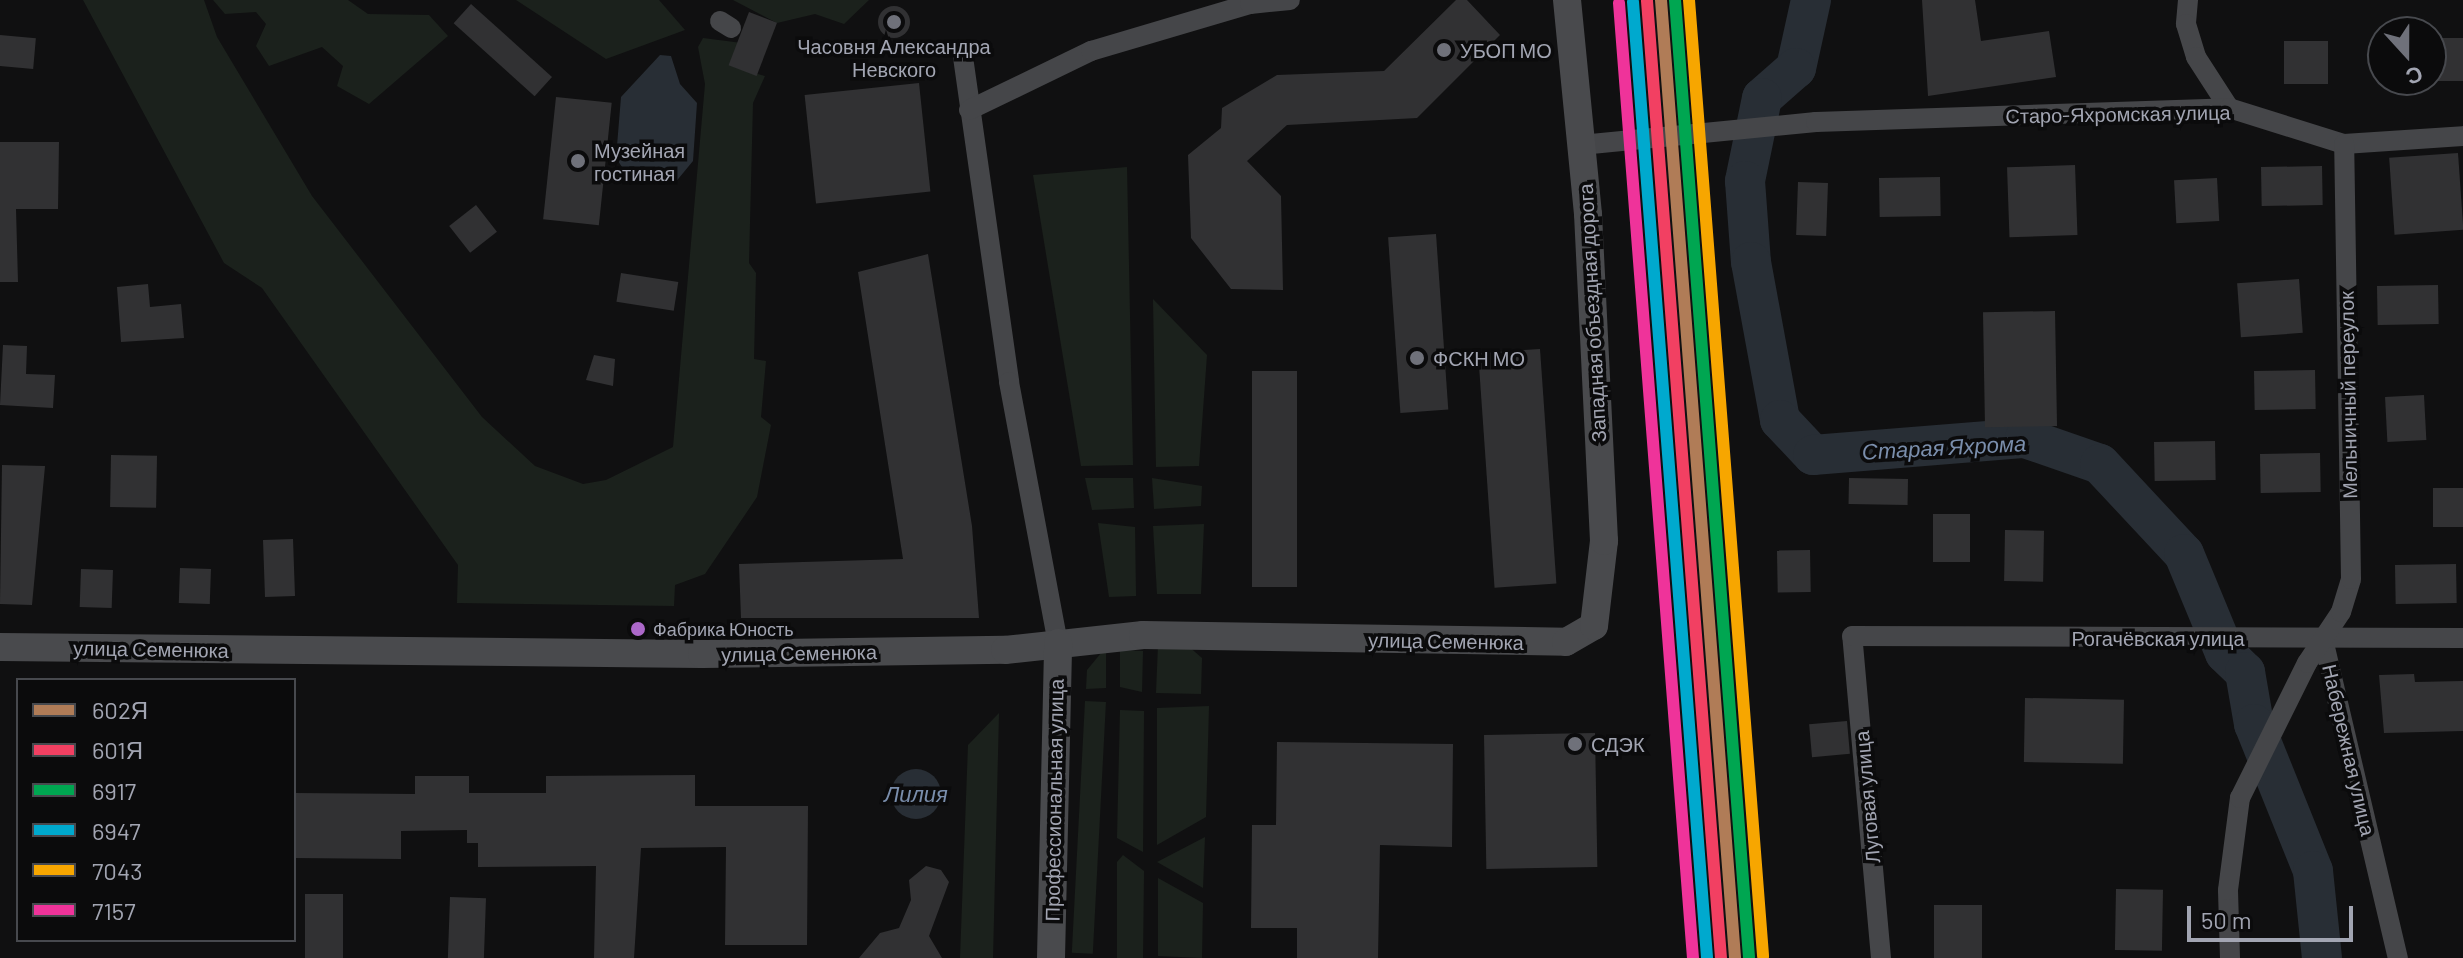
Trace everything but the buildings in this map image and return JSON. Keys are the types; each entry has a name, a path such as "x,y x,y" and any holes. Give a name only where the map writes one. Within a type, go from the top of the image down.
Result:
{"main road":[{"name":"Западная объездная дорога","path":"1567,0 1581,145 1604,541 1594,626"},
{"name":"улица Семенюка","path":"0,647 702,654 1005,650 1143,635 1566,642 1594,626"},
{"name":"Профессиональная улица","path":"1051,958 1058,643"}],"street":[{"path":"969,110 1091,51 1250,4 1290,0"},
{"path":"2188,0 2186,24 2196,57 2229,108"},
{"path":"962,50 969,110 1058,643"},
{"name":"Старо-Яхромская улица","path":"1581,145 1816,122 2229,108 2344,144 2463,136"},
{"name":"Мельничный переулок","path":"2323,639 2341,612 2351,579 2344,144"},
{"name":"Рогачёвская улица","path":"1852,636 2463,638"},
{"name":"Луговая улица","path":"1852,636 1881,958"},
{"name":"Набережная улица","path":"2230,958 2228,890 2240,798 2323,639"},
{"name":"Набережная улица","path":"2323,639 2398,958"}],"shaded area":[{"path":"83,0 204,0 217,37 312,196 482,417 535,466 583,484 606,480 673,447 705,84 698,47 703,38 742,43 737,68 765,76 753,103 749,263 756,273 754,359 766,361 761,417 771,425 757,497 705,574 675,585 674,606 457,603 458,565 262,288 224,263"},
{"path":"213,0 348,0 368,14 429,15 448,36 369,104 337,86 343,66 322,47 269,66 256,46 266,24 256,12 225,14"},
{"path":"516,0 659,0 685,30 606,59"},
{"path":"733,0 869,0 844,24 815,14 777,23"},
{"path":"1127,167 1133,465 1081,466 1033,175"},
{"path":"1153,299 1207,355 1199,466 1156,467"},
{"path":"1085,478 1133,478 1134,508 1092,510"},
{"path":"1152,478 1202,486 1201,506 1154,509"},
{"path":"1098,523 1135,527 1136,596 1109,597"},
{"path":"1204,524 1201,594 1157,594 1153,526"},
{"path":"1158,645 1187,645 1202,658 1201,694 1156,693"},
{"path":"1106,647 1106,688 1086,689 1087,670"},
{"path":"1120,650 1143,651 1142,692 1120,687"},
{"path":"1085,701 1106,702 1093,954 1072,953"},
{"path":"1209,706 1206,817 1157,845 1157,708"},
{"path":"1120,710 1144,711 1143,852 1117,838"},
{"path":"999,713 993,958 960,958 968,745"},
{"path":"1205,837 1203,888 1157,862"},
{"path":"1123,855 1144,871 1143,958 1117,958 1117,862"},
{"path":"1158,878 1203,903 1202,958 1158,956"}],"water":[{"path":"660,55 671,56 680,84 697,103 693,161 674,184 632,182 616,158 621,97"},
{"name":"Лилия","path":"916,769 934,776 941,794 934,812 916,819 898,812 891,794 898,776"}],"waterway":[{"name":"Старая Яхрома","path":"1811,0 1796,68 1762,98 1745,181 1751,262 1780,420 1813,455 2025,438 2100,464 2184,554 2225,653 2245,672 2254,724 2313,871 2322,958"}],"transit line":[{"name":"602Я","path":"1661,0 1735,958"},
{"name":"6917","path":"1675,0 1749,957"},
{"name":"7043","path":"1689,0 1763,956"},
{"name":"601Я","path":"1647,1 1721,958"},
{"name":"6947","path":"1633,2 1707,958"},
{"name":"7157","path":"1619,3 1693,958"}],"place":[{"name":"Часовня Александра Невского","path":"894,22"},
{"name":"УБОП МО","path":"1444,50"},
{"name":"Музейная гостиная","path":"578,161"},
{"name":"ФСКН МО","path":"1417,358"},
{"name":"Фабрика Юность","path":"638,629"},
{"name":"СДЭК","path":"1575,744"}]}
